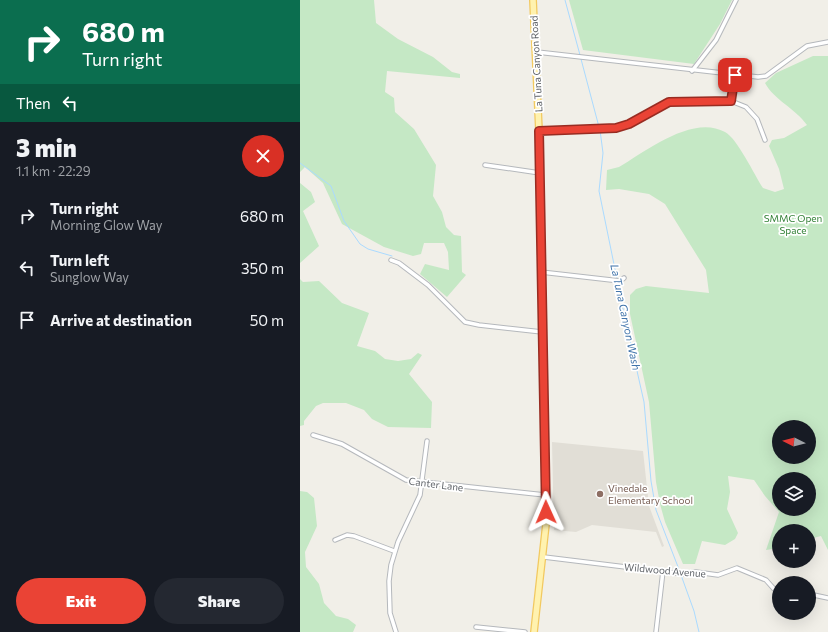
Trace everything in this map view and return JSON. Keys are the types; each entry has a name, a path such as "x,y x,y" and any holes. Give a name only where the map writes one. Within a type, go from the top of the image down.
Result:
{"main road":[{"name":"La Tuna Canyon Road","path":"533,0 539,131 546,529 544,557 534,632"}],"street":[{"path":"692,71 716,40 736,0"},
{"path":"536,52 692,71 766,76 807,46 828,42"},
{"path":"731,101 735,75"},
{"path":"539,131 622,127 669,102 731,101 746,107 757,119 765,140"},
{"path":"484,165 540,173"},
{"path":"391,260 399,263 428,285 465,322 542,332"},
{"path":"541,272 618,281 624,278"},
{"name":"Canter Lane","path":"313,435 342,444 401,479 422,483 545,495"},
{"path":"396,632 391,619 389,587 394,551 416,505 422,483 427,441"},
{"path":"335,540 347,535 354,536 394,551"},
{"name":"Wildwood Avenue","path":"544,557 680,573 718,575 737,568 766,580 772,587"},
{"path":"656,632 664,571"},
{"path":"816,595 828,598"},
{"path":"476,627 525,632"}],"shaded area":[{"name":"Vinedale Elementary School","path":"552,442 643,451 649,506 664,546 662,547 656,532 592,525 576,532 554,530"}],"green space":[{"path":"300,0 374,0 376,23 398,39 433,57 452,72 460,74 460,78 387,71 385,92 394,98 395,112 414,129 436,165 433,196 442,212 446,227 454,235 461,236 462,272 466,275 447,297 420,274 425,264 449,270 448,252 444,243 424,243 421,254 413,256 384,247 342,224 323,183 305,167 300,172"},
{"path":"569,0 732,0 720,24 694,64 583,50"},
{"name":"SMMC Open Space","path":"813,56 828,56 828,550 821,536 816,537 816,524 775,524 778,516 816,516 816,472 772,472 772,504 754,480 728,476 730,492 727,509 738,533 735,539 725,545 702,541 695,564 683,564 665,522 660,504 656,482 649,402 630,314 630,295 636,289 646,286 709,293 706,270 665,204 649,194 619,189 606,190 607,170 619,167 656,144 685,131 699,128 712,128 725,132 730,136 746,158 763,188 775,192 784,189 779,169 769,146 772,140 784,138 807,125 769,89 765,83 776,73"},
{"path":"300,183 311,192 315,202 303,211 319,246 300,263"},
{"path":"300,279 303,282 319,281 342,303 369,313 357,346 375,351 385,359 398,361 411,359 418,353 422,355 409,374 432,402 431,428 388,427 372,419 364,410 346,403 323,403 316,406 304,421 304,425 300,426"},
{"path":"300,491 307,492 314,498 317,526 305,552 306,567 319,584 324,603 336,616 348,619 356,625 353,632 300,632"},
{"path":"772,532 772,549 766,550"}],"waterway":[{"name":"La Tuna Canyon Wash","path":"565,0 580,55"},
{"name":"La Tuna Canyon Wash","path":"581,59 599,127"},
{"name":"La Tuna Canyon Wash","path":"600,130 603,153 599,191 617,279"},
{"path":"300,163 331,186 344,221 360,244 368,249 392,256"},
{"name":"La Tuna Canyon Wash","path":"617,282 644,402 651,481 656,510 680,572"},
{"name":"La Tuna Canyon Wash","path":"681,575 694,611 699,632"}],"place":[{"name":"Vinedale Elementary School","path":"600,494"}],"route":[{"path":"546,512 539,131 597,130 616,128 629,124 669,102 731,101 735,75"}]}
